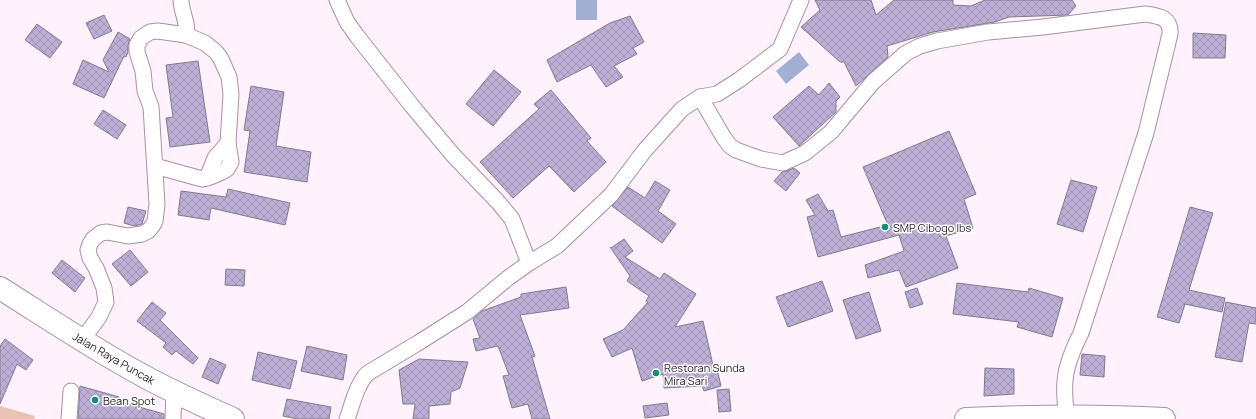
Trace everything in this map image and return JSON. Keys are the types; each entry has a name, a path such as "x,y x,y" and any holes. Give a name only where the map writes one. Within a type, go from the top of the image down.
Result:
{"highway":[{"name":"Jalan Raya Puncak","path":"0,288 82,340 140,374 233,419"},
{"path":"966,419 1013,416 1130,417 1164,419"}],"street":[{"path":"181,0 181,8 187,29 186,35"},
{"path":"337,0 357,36 412,106 453,155 498,202 512,219 529,263"},
{"path":"347,419 357,390 363,378 367,374 467,312 508,278 556,246 611,195 645,150 682,109 700,97 717,94 739,80 780,49 801,0"},
{"path":"700,97 730,146 736,150 761,159 783,163 805,154 831,132 873,82 906,53 920,46 937,41 988,32 1043,27 1146,14 1160,16 1167,21 1171,27 1170,34 1146,133 1081,333 1074,346 1066,370 1066,410 1060,416"},
{"path":"82,340 99,317 106,302 104,288 96,268 90,258 88,250 90,244 93,239 101,233 107,232 133,236 142,234 153,226 156,214 157,204 151,107 145,91 143,71 137,52 137,45 141,38 150,32 165,32 186,35 210,46 221,59 229,77 231,94 228,143 231,162 227,169 207,178 196,177 155,166"},
{"path":"68,419 71,391"},
{"path":"173,419 174,391"}],"shaded area":[{"path":"0,406 35,416 34,419 0,419"}],"water":[{"path":"576,0 597,0 597,20 576,20"},
{"path":"799,52 809,65 786,84 776,71"}],"building":[{"path":"815,0 871,0 876,15 894,0 953,0 953,5 971,6 985,0 1072,0 1076,6 1068,15 1009,17 995,22 933,32 887,46 888,57 856,86 844,62 840,62 801,27 820,10"},
{"path":"104,15 112,31 94,39 86,23"},
{"path":"630,16 644,42 633,48 637,54 614,66 623,77 606,87 591,65 557,82 547,60 610,23"},
{"path":"37,24 62,42 50,58 25,40"},
{"path":"118,32 130,39 128,52 126,57 124,56 104,98 73,84 83,60 109,72 103,60"},
{"path":"1193,33 1226,35 1225,58 1193,58"},
{"path":"198,61 210,142 170,147 166,118 173,117 166,65"},
{"path":"494,70 521,92 493,126 466,104"},
{"path":"829,83 840,97 836,101 836,112 799,146 773,117 809,86 819,95"},
{"path":"251,86 284,92 276,146 311,152 307,182 244,172 250,131 244,130"},
{"path":"551,90 591,138 587,141 606,162 574,192 549,166 513,198 480,162 539,109 534,104"},
{"path":"103,110 126,125 117,139 94,124"},
{"path":"949,131 976,194 964,199 973,228 946,236 958,268 906,287 899,270 868,278 865,265 904,251 899,235 818,257 807,217 815,215 806,200 818,194 828,211 833,210 841,237 888,225 863,167"},
{"path":"794,168 800,173 786,191 774,181 782,172"},
{"path":"1071,180 1097,187 1083,232 1057,224"},
{"path":"655,181 670,190 658,211 676,224 662,243 612,206 628,187 645,198"},
{"path":"228,189 290,203 285,225 211,208 209,220 178,215 181,191 226,197"},
{"path":"128,207 146,211 142,224 134,226 124,223"},
{"path":"1190,207 1213,213 1189,290 1225,298 1222,312 1185,304 1179,323 1157,317"},
{"path":"624,239 633,251 625,257 660,279 664,273 696,294 675,327 703,321 715,374 718,373 721,386 704,391 702,386 664,388 663,374 642,381 632,348 612,357 603,339 623,330 648,302 646,301 649,296 627,281 630,276 610,247 611,248"},
{"path":"130,250 148,272 131,286 112,264"},
{"path":"62,260 85,278 75,292 52,273"},
{"path":"226,269 245,270 244,286 225,285"},
{"path":"822,281 833,311 788,327 776,297"},
{"path":"957,283 1028,292 1029,288 1063,298 1052,337 1017,327 1019,322 953,314"},
{"path":"566,287 569,308 520,315 535,356 532,357 550,419 532,419 528,404 512,408 503,376 509,375 498,346 476,351 473,339 480,338 473,319 482,311 521,297 521,294"},
{"path":"917,288 923,304 910,308 905,292"},
{"path":"869,292 881,331 856,339 843,300"},
{"path":"152,302 166,313 160,320 198,358 193,364 176,351 172,355 163,347 166,343 137,321"},
{"path":"1226,302 1256,308 1256,324 1249,323 1242,362 1215,357"},
{"path":"5,339 33,360 26,370 17,364 0,404 0,346"},
{"path":"307,346 347,355 343,380 301,371"},
{"path":"258,352 297,361 290,389 252,380"},
{"path":"1082,354 1105,356 1104,377 1080,375"},
{"path":"210,358 226,365 218,384 202,377"},
{"path":"419,359 468,362 460,388 451,392 450,404 429,406 429,419 413,419 415,404 403,404 399,370"},
{"path":"985,368 1014,369 1014,394 984,396"},
{"path":"80,386 119,397 118,401 164,414 164,419 78,419"},
{"path":"729,389 731,411 719,412 717,390"},
{"path":"287,399 331,407 329,419 298,419 283,416"},
{"path":"667,403 669,415 645,418 643,406"}],"place":[{"name":"SMP Cibogo Ibs","path":"885,227"},
{"name":"Restoran Sunda Mira Sari","path":"656,373"},
{"name":"Bean Spot","path":"95,400"}]}
